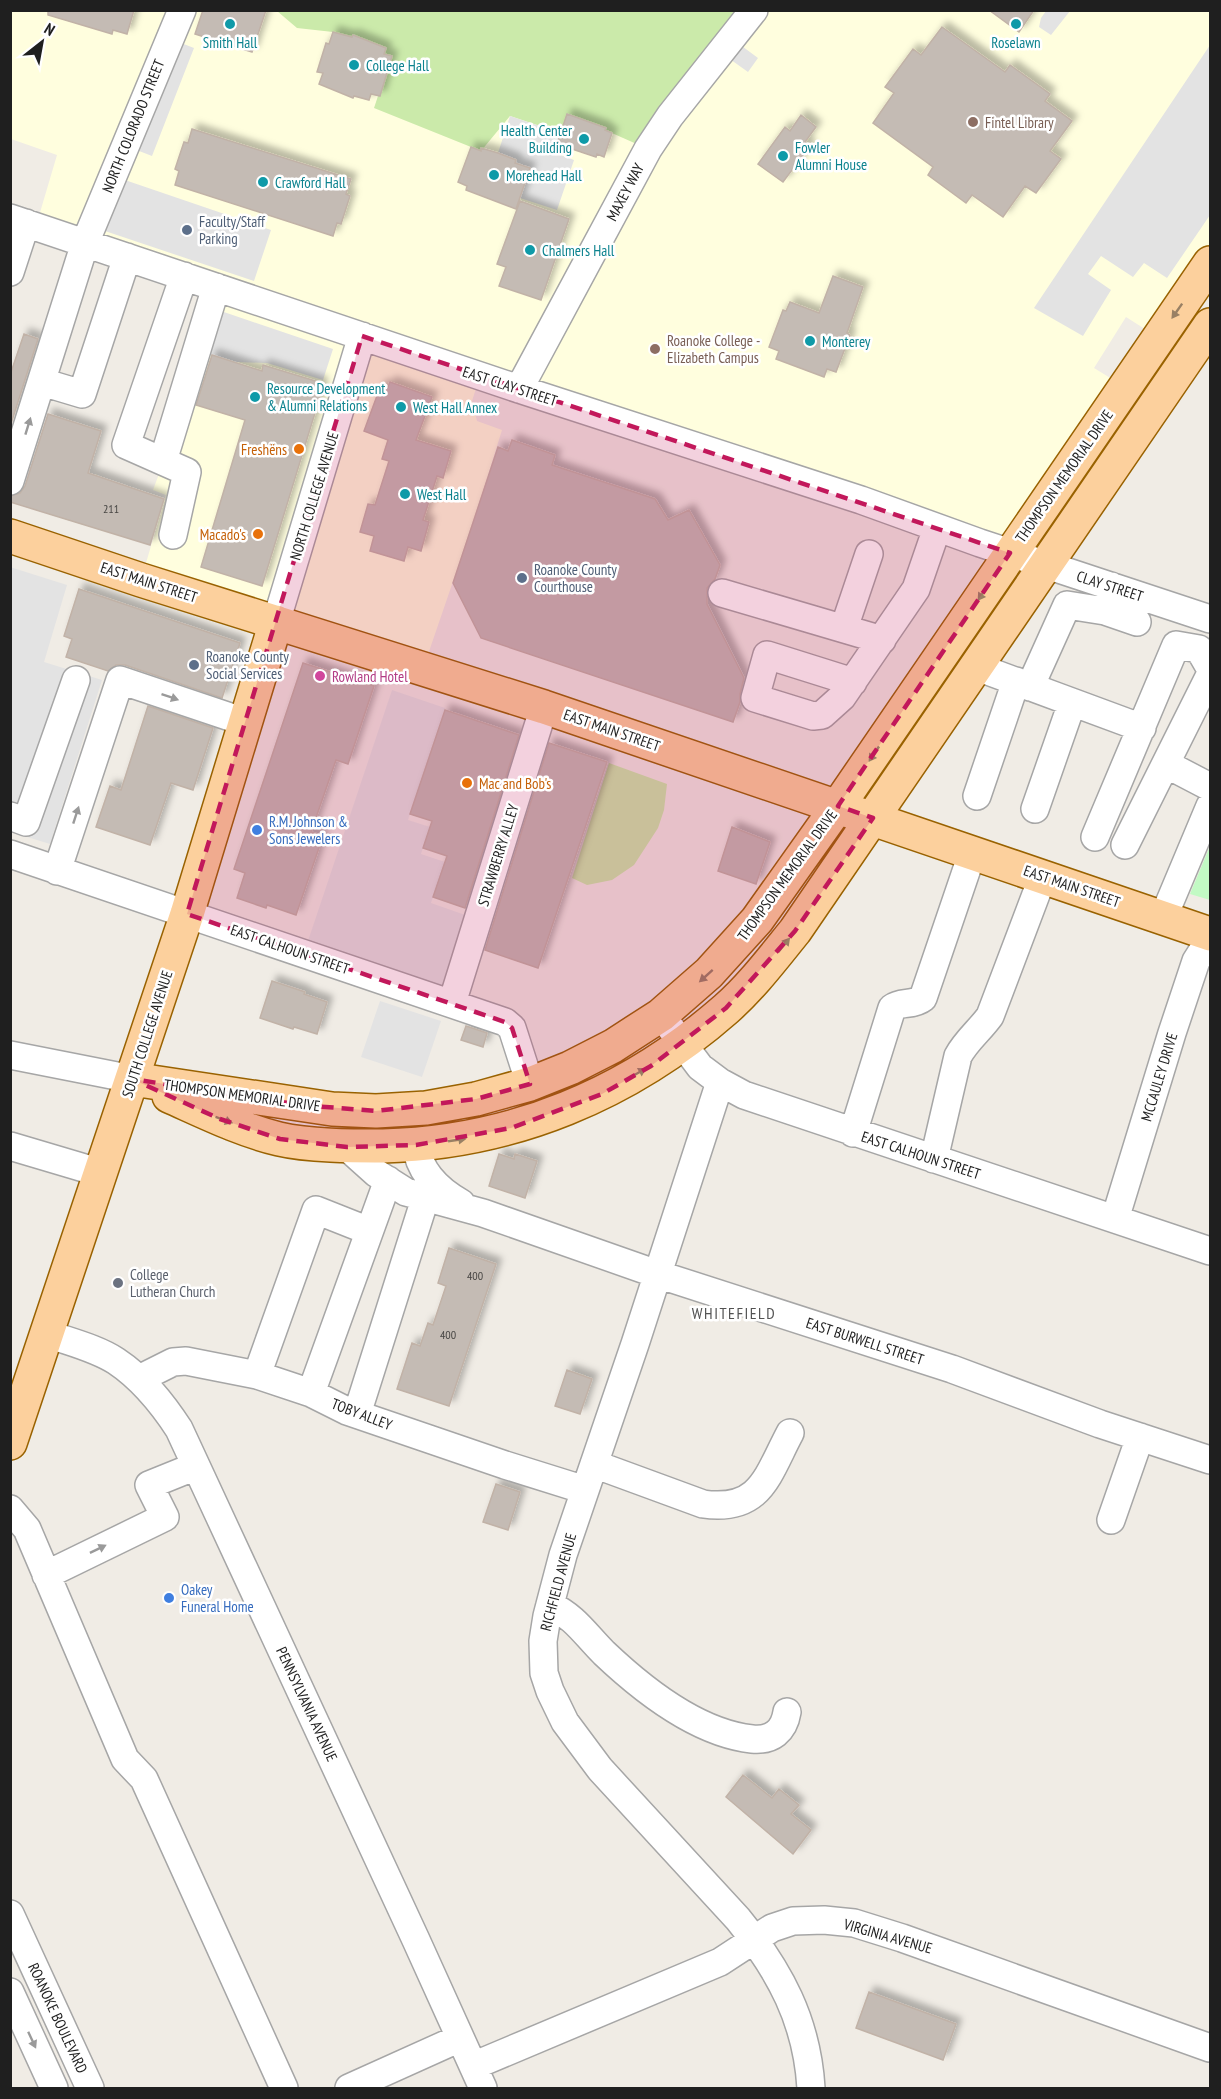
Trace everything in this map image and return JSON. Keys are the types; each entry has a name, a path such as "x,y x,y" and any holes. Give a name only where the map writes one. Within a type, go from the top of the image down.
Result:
{"main road":[{"name":"THOMPSON MEMORIAL DRIVE","path":"132,1079 301,1105 376,1111 426,1108 466,1101 530,1084 570,1068 613,1046 661,1015 710,973 740,941 838,806 1210,263"},
{"name":"THOMPSON MEMORIAL DRIVE","path":"132,1079 220,1119 280,1139 347,1147 416,1145 462,1139 512,1128 602,1094 651,1066 726,1008 759,975 795,931 1210,325"},
{"name":"EAST MAIN STREET","path":"10,536 141,580 543,707 973,851 1210,934"},
{"name":"SOUTH COLLEGE AVENUE","path":"10,1443 18,1399 48,1334 187,914 276,622"}],"street":[{"name":"NORTH COLORADO STREET","path":"10,482 85,243 182,10"},
{"name":"MAXEY WAY","path":"519,389 648,149 670,116 754,10"},
{"name":"EAST CLAY STREET","path":"18,220 519,389 816,485 1010,553"},
{"path":"10,272 18,220"},
{"path":"42,382 82,394 128,257"},
{"path":"173,535 188,472 126,445 184,276"},
{"path":"163,461 216,287"},
{"name":"NORTH COLLEGE AVENUE","path":"276,622 362,336"},
{"path":"853,682 916,589 937,528"},
{"name":"CLAY STREET","path":"1010,553 1046,565 1108,599 1210,620"},
{"path":"844,628 869,554"},
{"path":"722,593 882,640"},
{"path":"976,796 1023,684 1067,605 1108,599 1137,622"},
{"path":"1095,837 1176,645 1205,658 1210,620"},
{"path":"977,667 1142,728"},
{"path":"1125,845 1210,675"},
{"path":"11,820 26,822 76,680"},
{"path":"57,871 120,680 245,722"},
{"path":"1035,809 1072,703"},
{"name":"STRAWBERRY ALLEY","path":"452,1003 543,707"},
{"path":"1166,764 1210,787"},
{"path":"1163,918 1210,806"},
{"path":"853,1132 892,1008 897,1004 917,1003 923,998 973,851"},
{"name":"EAST CALHOUN STREET","path":"10,854 505,1022 512,1028 530,1084"},
{"path":"934,1159 958,1056 964,1044 980,1031 990,1016 1043,876"},
{"name":"MCCAULEY DRIVE","path":"1115,1219 1196,962 1210,939"},
{"name":"EAST CALHOUN STREET","path":"661,1015 700,1067 720,1082 744,1095 1210,1251"},
{"path":"10,1055 132,1079"},
{"name":"RICHFIELD AVENUE","path":"720,1082 563,1556 543,1641 544,1672 550,1692 566,1722 600,1769 754,1938 778,1974 793,2004 804,2037 811,2088"},
{"name":"EAST BURWELL STREET","path":"416,1145 424,1170 435,1184 458,1202 483,1214"},
{"path":"10,1146 101,1173"},
{"name":"EAST BURWELL STREET","path":"347,1147 388,1180 406,1192 425,1199 483,1214 657,1274 952,1369 1210,1460"},
{"path":"311,1393 388,1180"},
{"path":"357,1414 425,1199"},
{"path":"258,1375 316,1210 369,1231"},
{"name":"PENNSYLVANIA AVENUE","path":"48,1334 116,1361 139,1379 162,1403 179,1428 478,2077"},
{"name":"TOBY ALLEY","path":"139,1379 173,1362 186,1361 258,1375 311,1393 357,1414 585,1490"},
{"path":"594,1464 703,1504 734,1505 750,1498 762,1486 790,1433"},
{"path":"1111,1520 1140,1437"},
{"path":"46,1575 165,1517 149,1485 196,1466"},
{"path":"10,1509 27,1529 125,1759 144,1779 284,2088"},
{"path":"550,1605 566,1613 579,1624 603,1652 644,1688 672,1708 716,1730 739,1738 758,1740 770,1738 779,1733 785,1723 787,1712"},
{"name":"ROANOKE BOULEVARD","path":"10,1914 90,2088"},
{"name":"VIRGINIA AVENUE","path":"478,2077 720,1962 754,1938 772,1928 793,1921 824,1920 855,1923 1210,2048"},
{"path":"14,2005 56,2012"},
{"path":"14,2005 54,2088"},
{"path":"349,2088 460,2038"}],"highlighted area":[{"path":"362,336 1010,553 838,806 873,818 795,931 726,1008 651,1066 602,1094 511,1128 416,1145 347,1147 280,1139 220,1119 132,1079 301,1105 376,1111 476,1099 530,1084 512,1028 505,1022 187,914"}],"shaded area":[{"name":"Roanoke College - Elizabeth Campus","path":"11,11 1210,11 1210,263 1159,338 1126,317 1094,368 1125,387 1010,553 480,376 472,401 477,421 502,430 423,669 141,580 166,495 153,490 201,361 220,289 36,226 57,155 11,139"},
{"path":"1046,11 1070,11 1051,35 1039,27"},
{"path":"731,38 758,58 748,72 720,52"},
{"path":"176,41 194,48 152,156 134,149"},
{"path":"1210,45 1210,215 1167,278 1144,263 1133,277 1101,256 1088,274 1111,290 1083,336 1034,308"},
{"path":"510,116 561,133 555,153 574,160 557,210 520,198 530,168 515,163 498,153"},
{"name":"Faculty/Staff Parking","path":"119,178 271,230 254,281 102,230"},
{"path":"218,310 333,349 323,380 267,363 235,362 205,353"},
{"path":"10,567 67,585 44,662 102,680 50,844 11,832"},
{"path":"392,690 445,708 408,820 430,827 421,854 445,862 431,903 468,916 444,987 308,941"},
{"path":"380,1001 441,1021 422,1077 361,1057"}],"green space":[{"path":"277,11 754,11 648,149 605,128 568,115 561,133 510,116 481,151 374,108 391,57 384,54 386,48 353,35 352,37 333,32 297,28"},
{"path":"609,763 667,784 664,810 658,828 634,865 612,880 587,885 572,878"},
{"path":"1210,846 1210,900 1190,894"}],"building":[{"path":"48,10 134,10 127,34 113,30 112,34 48,15"},
{"name":"Smith Hall","path":"203,10 266,10 252,52 195,34"},
{"name":"Roselawn","path":"989,10 1034,10 1019,32"},
{"name":"Fintel Library","path":"942,27 1005,72 1010,65 1050,94 1045,101 1072,121 1050,151 1061,159 1036,193 1025,186 1003,217 972,195 966,203 928,175 933,167 873,123 894,93 885,87 913,49 921,55"},
{"name":"College Hall","path":"333,32 352,37 353,35 386,48 384,54 392,56 380,96 371,94 369,100 354,96 353,98 319,84 323,73 317,72 326,43 329,44"},
{"name":"Health Center Building","path":"567,114 606,128 605,130 612,133 604,157 597,154 596,157 557,144"},
{"name":"Fowler Alumni House","path":"801,115 816,127 805,142 810,146 783,182 758,164 785,127 790,131"},
{"name":"Crawford Hall","path":"192,129 351,179 346,194 350,196 341,224 337,223 333,236 175,185 179,171 175,169 184,142 188,143"},
{"name":"Morehead Hall","path":"471,147 498,153 516,160 515,163 530,168 516,209 466,190 467,186 458,182"},
{"name":"Chalmers Hall","path":"520,201 569,219 541,300 499,286 506,267 497,264"},
{"name":"Monterey","path":"833,276 863,287 847,333 850,335 836,372 827,369 824,377 776,359 779,351 769,347 783,310 786,311 790,302 819,313"},
{"path":"24,334 38,339 10,427 10,375"},
{"path":"212,355 262,371 263,365 322,383 320,389 322,390 262,586 201,567 245,420 196,405"},
{"name":"West Hall","path":"390,382 432,397 416,440 451,451 443,478 437,476 423,520 429,522 421,551 408,547 404,561 370,551 374,536 360,532 368,504 375,505 389,461 382,459 388,440 364,431 381,385 388,387"},
{"path":"48,414 101,431 88,473 164,499 150,545 10,502 10,496 20,493 25,486"},
{"name":"Roanoke County Courthouse","path":"512,440 555,455 552,465 655,499 668,520 689,510 720,565 715,579 707,588 707,604 744,678 740,702 733,722 481,638 453,583 498,447 508,451"},
{"path":"79,589 240,643 222,698 125,665 116,665 108,671 66,657 72,639 64,636"},
{"path":"303,663 374,686 348,764 336,760 311,832 323,836 296,915 237,898 245,873 234,869"},
{"path":"148,706 213,728 193,790 171,783 150,845 96,827 110,786 121,790"},
{"name":"Mac and Bob's","path":"445,710 519,735 465,908 433,897 447,856 423,848 432,821 410,814"},
{"path":"549,743 607,762 538,968 485,950"},
{"path":"732,827 770,842 756,884 718,871"},
{"path":"272,981 327,1002 317,1034 260,1018"},
{"path":"466,1026 487,1033 483,1047 461,1040"},
{"path":"499,1154 514,1159 515,1154 537,1161 525,1198 489,1186"},
{"path":"449,1248 496,1264 449,1406 397,1389 412,1343 420,1346 428,1323 433,1325 446,1286 438,1283"},
{"path":"567,1370 592,1379 580,1414 555,1406"},
{"path":"496,1484 520,1492 508,1530 483,1522"},
{"path":"743,1775 772,1798 779,1789 799,1805 791,1814 811,1830 793,1854 726,1797"},
{"path":"869,1992 956,2024 943,2060 856,2028"}],"place":[{"name":"Smith Hall","path":"230,24"},
{"name":"Roselawn","path":"1016,24"},
{"name":"College Hall","path":"354,65"},
{"name":"Fintel Library","path":"973,122"},
{"name":"Health Center Building","path":"584,139"},
{"name":"Fowler Alumni House","path":"783,156"},
{"name":"Morehead Hall","path":"494,175"},
{"name":"Crawford Hall","path":"263,182"},
{"name":"Faculty/Staff Parking","path":"187,230"},
{"name":"Chalmers Hall","path":"530,250"},
{"name":"Monterey","path":"810,341"},
{"name":"Roanoke College - Elizabeth Campus","path":"655,349"},
{"name":"Resource Development & Alumni Relations","path":"255,397"},
{"name":"West Hall Annex","path":"401,407"},
{"name":"Freshëns","path":"299,449"},
{"name":"West Hall","path":"405,494"},
{"name":"Macado's","path":"258,534"},
{"name":"Roanoke County Courthouse","path":"522,578"},
{"name":"Roanoke County Social Services","path":"194,665"},
{"name":"Rowland Hotel","path":"320,676"},
{"name":"Mac and Bob's","path":"467,783"},
{"name":"R.M. Johnson & Sons Jewelers","path":"257,830"},
{"name":"College Lutheran Church","path":"118,1283"},
{"name":"Oakey Funeral Home","path":"169,1598"}],"district":[{"name":"WHITEFIELD","path":"734,1313"}]}
